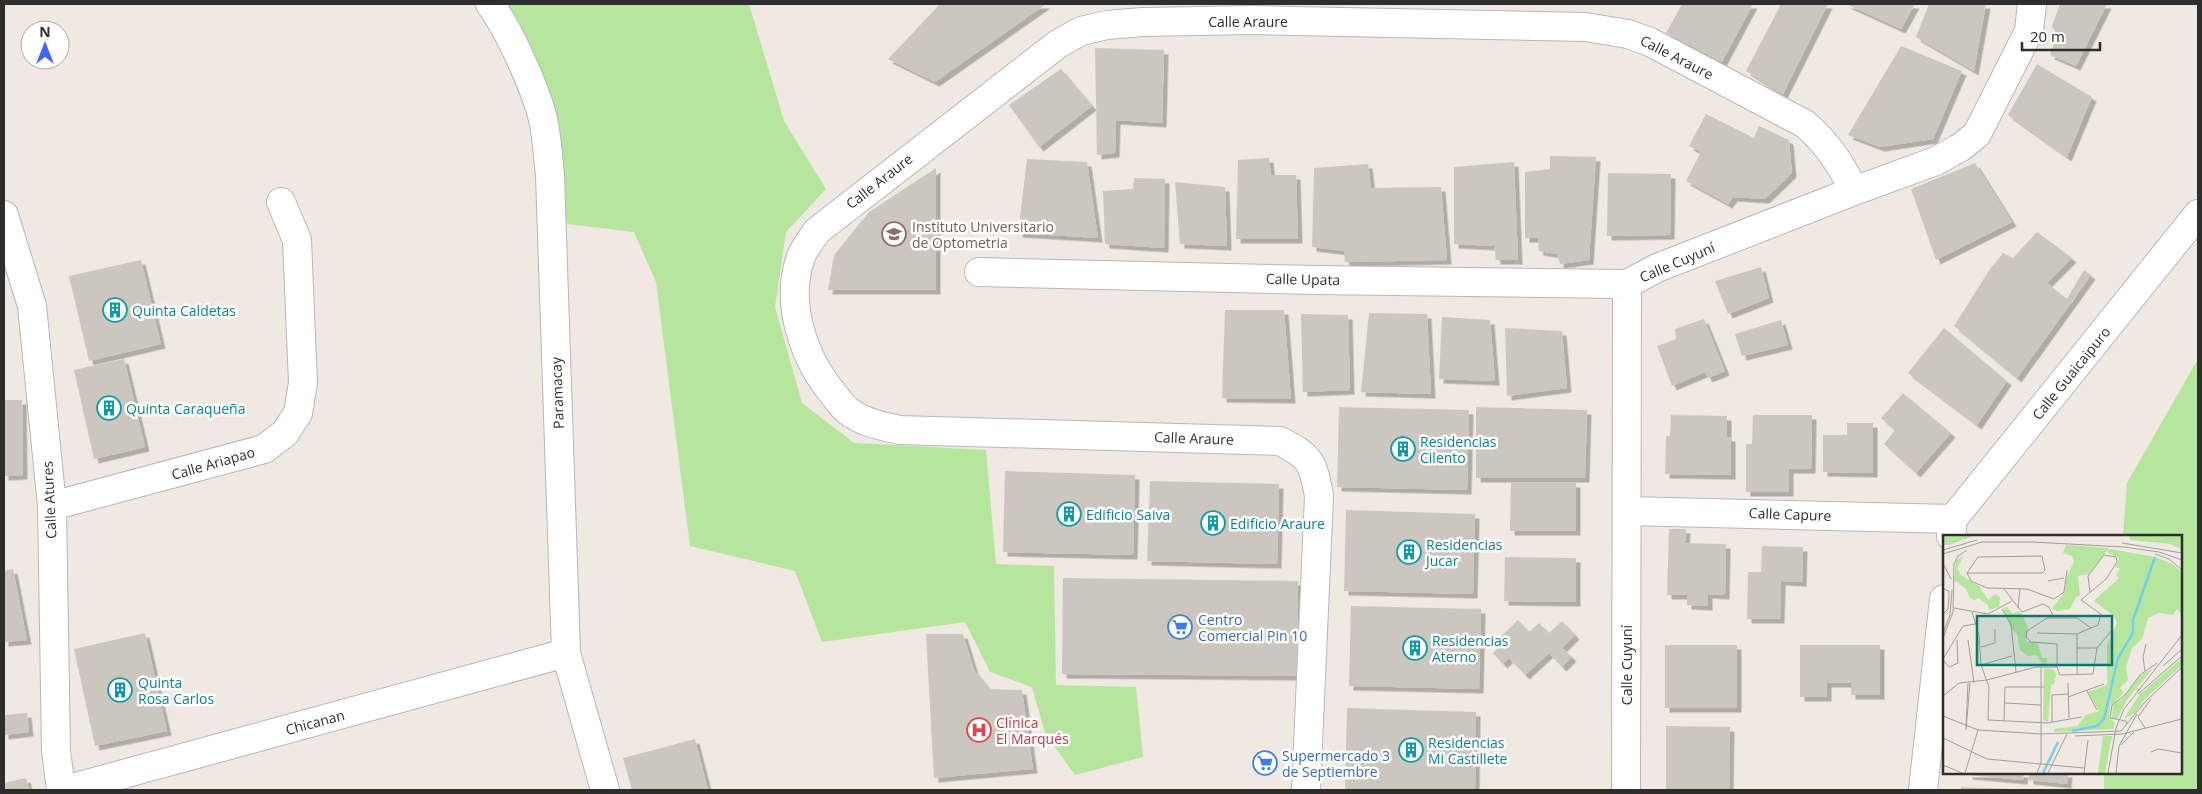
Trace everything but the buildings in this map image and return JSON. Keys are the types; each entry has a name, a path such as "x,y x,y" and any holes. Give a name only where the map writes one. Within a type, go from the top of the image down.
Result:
{"street":[{"name":"Paramacay","path":"490,4 522,63 543,118 550,176 566,653 605,790"},
{"name":"Calle Cuyuní","path":"1626,790 1627,284 1658,268 1854,190 1936,161 1961,147 1977,134 2029,31 2032,4"},
{"name":"Calle Araure","path":"1306,790 1319,496 1315,471 1302,452 1280,441 900,430 871,423 847,410 826,386 813,363 803,339 796,310 795,282 801,255 817,231 1058,44 1081,31 1107,25 1249,12 1585,27 1628,34 1650,42 1805,124 1823,140 1842,167 1854,190"},
{"name":"Calle Ariapao","path":"52,506 264,449 285,433 298,413 304,383 297,240 281,202"},
{"name":"Calle Guaicaipuro","path":"1952,528 2198,214"},
{"name":"Calle Atures","path":"4,215 32,306 52,506 56,750 61,790"},
{"name":"Calle Upata","path":"979,272 1627,284"},
{"name":"Calle Capure","path":"1627,511 1952,528"},
{"path":"1923,790 1943,607"},
{"name":"Chicanan","path":"65,790 566,653"}],"green space":[{"path":"497,4 749,4 784,121 826,189 786,232 775,307 802,403 854,443 986,450 996,564 1054,566 1056,685 1136,687 1143,757 1075,775 1045,733 1032,687 990,672 965,622 822,642 795,571 690,546 656,282 634,232 567,224 517,33"},
{"path":"2198,359 2198,790 2104,790 2104,774 2182,774 2182,535 2123,535 2127,483"}],"place":[{"name":"Instituto Universitario de Optometria","path":"894,234"},
{"name":"Quinta Caldetas","path":"115,310"},
{"name":"Quinta Caraqueña","path":"109,408"},
{"name":"Residencias Cilento","path":"1403,449"},
{"name":"Edificio Saiva","path":"1069,514"},
{"name":"Edificio Araure","path":"1213,523"},
{"name":"Residencias Jucar","path":"1409,552"},
{"name":"Centro Comercial Pin 10","path":"1180,627"},
{"name":"Residencias Aterno","path":"1415,648"},
{"name":"Quinta Rosa Carlos","path":"120,690"},
{"name":"Clínica El Marqués","path":"979,730"},
{"name":"Residencias Mi Castillete","path":"1411,750"},
{"name":"Supermercado 3 de Septiembre","path":"1265,763"}]}
